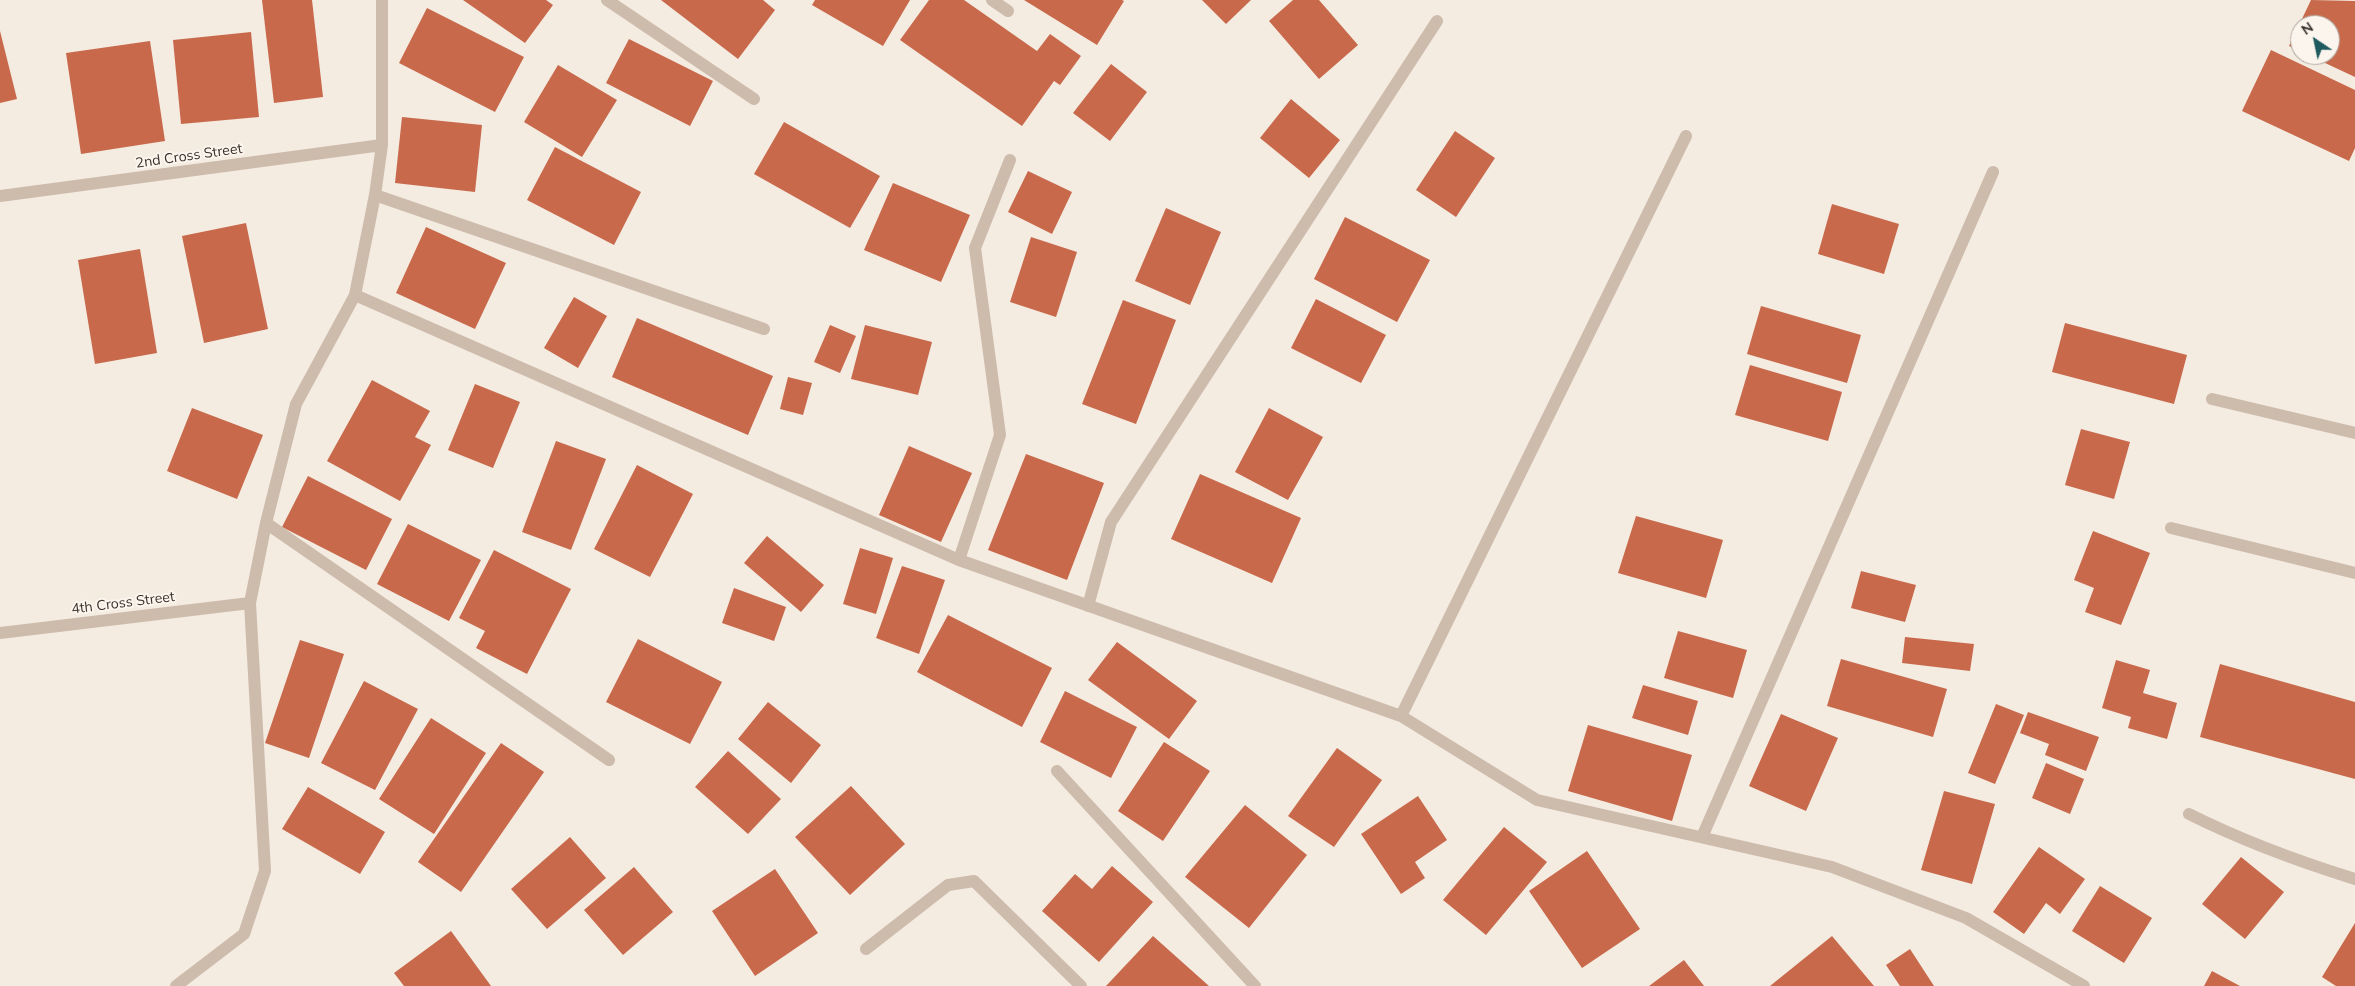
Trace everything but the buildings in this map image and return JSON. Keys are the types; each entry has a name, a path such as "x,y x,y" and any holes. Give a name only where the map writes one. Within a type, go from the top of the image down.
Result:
{"street":[{"path":"176,986 244,934 265,871 250,603 266,523 296,404 356,295 375,195 382,145 382,0"},
{"path":"607,0 754,99"},
{"path":"992,0 1008,11"},
{"path":"1088,606 1111,522 1437,21"},
{"path":"1401,716 1686,136"},
{"name":"2nd Cross Street","path":"0,196 382,145"},
{"path":"959,560 1000,435 975,248 1010,160"},
{"path":"1702,837 1993,172"},
{"path":"375,195 764,330"},
{"path":"356,295 959,560 1401,716 1537,800 1832,867 1966,918 2084,986"},
{"path":"2212,399 2355,433"},
{"path":"266,523 609,760"},
{"path":"2171,528 2355,573"},
{"name":"4th Cross Street","path":"0,633 250,603"},
{"path":"1058,771 1255,986"},
{"path":"2189,814 2232,836 2287,858 2355,879"},
{"path":"866,949 948,885 974,881 1080,986"}]}
